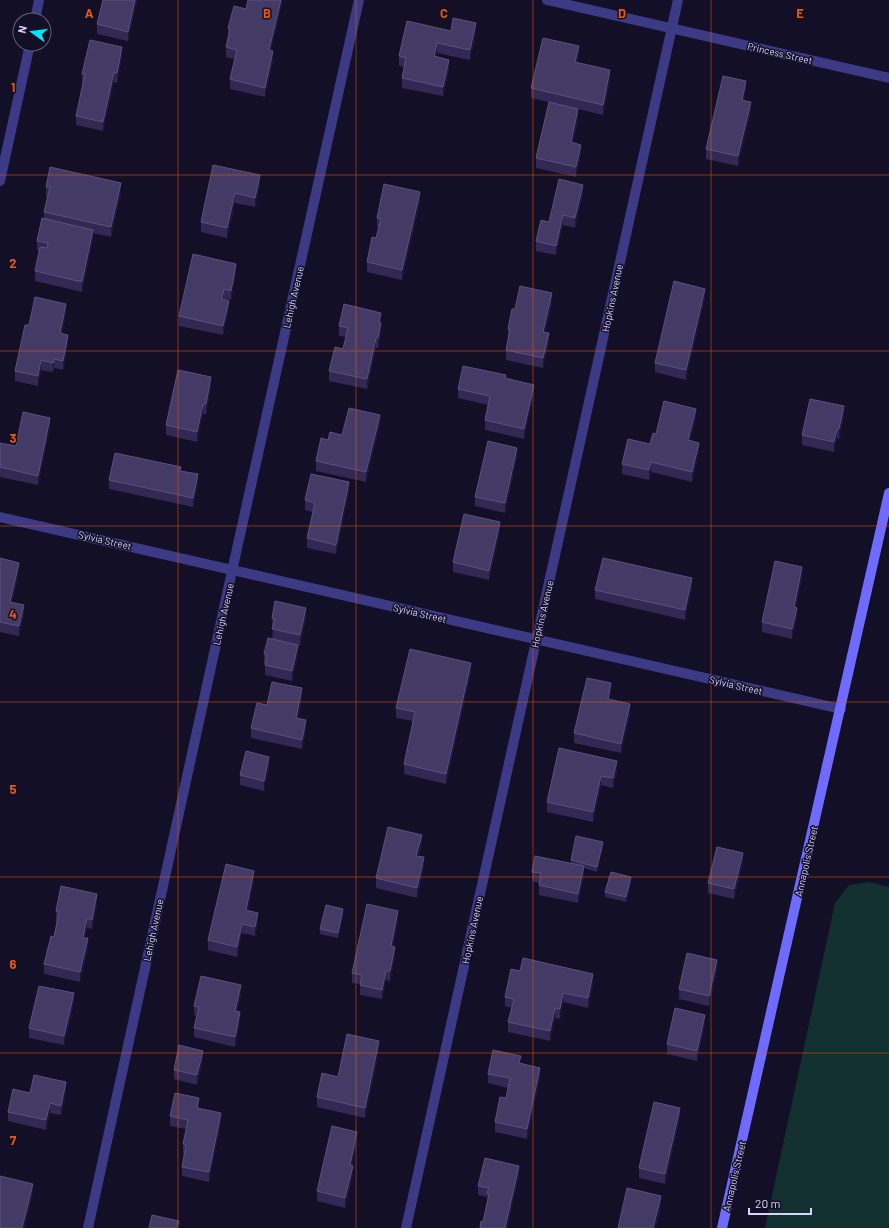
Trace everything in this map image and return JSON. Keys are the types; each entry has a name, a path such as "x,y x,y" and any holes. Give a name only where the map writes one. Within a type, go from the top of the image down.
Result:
{"street":[{"path":"37,12 39,0"},
{"name":"Lehigh Avenue","path":"88,1228 359,0"},
{"name":"Princess Street","path":"547,0 889,78"},
{"name":"Hopkins Avenue","path":"406,1228 678,0"},
{"path":"0,181 28,52"},
{"name":"Annapolis Street","path":"722,1228 889,493"},
{"name":"Sylvia Street","path":"0,517 841,709"}],"green space":[{"path":"870,882 889,887 889,1228 765,1228 835,903 849,885"}],"building":[{"path":"103,0 135,0 128,32 97,24"},
{"path":"248,0 281,0 269,50 273,51 265,88 230,79 237,50 226,47 230,29 228,28 234,6 246,9"},
{"path":"453,18 476,23 470,50 437,43 434,56 449,60 443,87 402,78 406,58 399,56 407,21 451,31"},
{"path":"543,38 579,46 575,62 610,70 603,105 531,88"},
{"path":"90,40 122,47 117,73 114,72 103,122 76,116 85,74 82,74"},
{"path":"723,76 746,81 742,100 751,102 738,156 706,149"},
{"path":"549,102 578,109 571,142 581,145 576,167 536,158"},
{"path":"213,165 260,175 255,198 235,193 227,228 201,222"},
{"path":"50,167 121,183 111,227 44,212 50,187 46,187"},
{"path":"559,179 583,185 575,218 563,215 556,246 536,241 541,220 549,222"},
{"path":"384,184 420,192 402,270 367,262 372,237 376,238 381,219 377,218"},
{"path":"42,218 93,230 82,282 35,271 40,247 47,248 48,243 37,241"},
{"path":"193,254 236,264 231,291 224,289 222,299 229,301 223,326 179,316"},
{"path":"674,281 705,289 686,370 655,363"},
{"path":"520,286 552,293 543,332 549,333 543,358 506,350 512,309 515,309"},
{"path":"35,297 66,304 60,333 68,335 63,361 54,359 53,363 41,360 38,376 15,371 25,325 29,325"},
{"path":"344,304 381,313 378,338 376,338 367,379 329,371 335,347 343,349 348,328 339,326"},
{"path":"463,366 506,375 505,378 534,385 524,429 485,420 490,396 458,389"},
{"path":"178,370 211,377 206,404 203,404 197,432 166,425"},
{"path":"810,399 844,406 839,429 837,429 834,442 802,435"},
{"path":"664,401 696,409 688,440 699,443 692,472 651,462 649,470 622,464 628,439 650,444 653,433 656,434"},
{"path":"349,408 380,415 366,472 316,461 321,438 328,440 330,432 342,435"},
{"path":"23,412 50,418 38,476 0,467 0,443 16,446"},
{"path":"488,441 517,448 505,503 475,497"},
{"path":"115,453 181,467 180,471 198,474 193,498 109,480"},
{"path":"311,474 349,482 336,545 307,538 315,503 305,500"},
{"path":"464,514 500,522 489,571 453,562"},
{"path":"0,558 19,563 10,602 24,605 19,626 0,622"},
{"path":"603,558 692,578 685,610 595,590"},
{"path":"775,561 802,567 794,607 797,608 792,629 762,622"},
{"path":"275,601 306,608 300,635 272,629 275,619 272,618"},
{"path":"268,638 298,645 292,671 265,665 267,655 264,654"},
{"path":"410,649 471,663 446,774 404,764 415,712 396,708"},
{"path":"587,678 611,683 608,699 630,704 621,744 574,733"},
{"path":"272,682 302,688 296,718 306,720 302,740 251,728 257,703 267,705"},
{"path":"559,748 617,761 613,778 601,776 593,812 547,802"},
{"path":"246,751 269,757 264,781 240,775"},
{"path":"388,827 422,835 416,856 424,857 417,888 376,878"},
{"path":"576,836 603,842 597,867 571,860"},
{"path":"717,847 743,853 734,889 708,883"},
{"path":"535,856 584,866 578,894 539,885 541,873 532,872"},
{"path":"226,864 254,871 246,910 258,913 255,927 242,924 237,947 208,940"},
{"path":"611,872 631,877 626,897 605,892"},
{"path":"61,886 97,894 92,920 87,918 83,938 88,938 80,972 44,964 51,936 54,937 59,912 56,911"},
{"path":"367,904 398,911 391,946 395,947 390,971 386,971 382,990 360,985 362,975 352,973"},
{"path":"326,905 343,909 338,933 320,929"},
{"path":"687,953 717,960 709,996 679,989"},
{"path":"523,958 593,974 588,998 563,993 560,1009 555,1008 550,1031 508,1022 514,999 505,997 511,969 520,971"},
{"path":"201,976 241,985 235,1011 240,1012 235,1037 194,1028 199,1007 194,1006"},
{"path":"39,986 74,993 64,1036 29,1028"},
{"path":"675,1008 705,1015 697,1051 667,1044"},
{"path":"347,1034 379,1041 365,1108 317,1097 322,1073 338,1077"},
{"path":"179,1045 203,1051 197,1075 174,1070"},
{"path":"493,1050 521,1056 519,1063 540,1068 527,1129 495,1122 500,1097 506,1098 510,1078 488,1074"},
{"path":"34,1075 66,1082 61,1106 50,1103 46,1120 8,1112 13,1089 30,1093"},
{"path":"175,1093 199,1098 197,1108 221,1113 209,1172 182,1167 186,1145 183,1144 188,1120 170,1116"},
{"path":"654,1102 680,1108 665,1174 639,1168"},
{"path":"332,1126 357,1132 350,1165 353,1166 345,1198 317,1191"},
{"path":"485,1158 519,1166 505,1228 480,1228 481,1221 483,1222 489,1194 487,1193 489,1188 478,1186"},
{"path":"0,1176 33,1184 22,1228 0,1228"},
{"path":"627,1188 661,1196 653,1228 618,1228"},
{"path":"152,1215 179,1221 177,1228 149,1228"}]}
